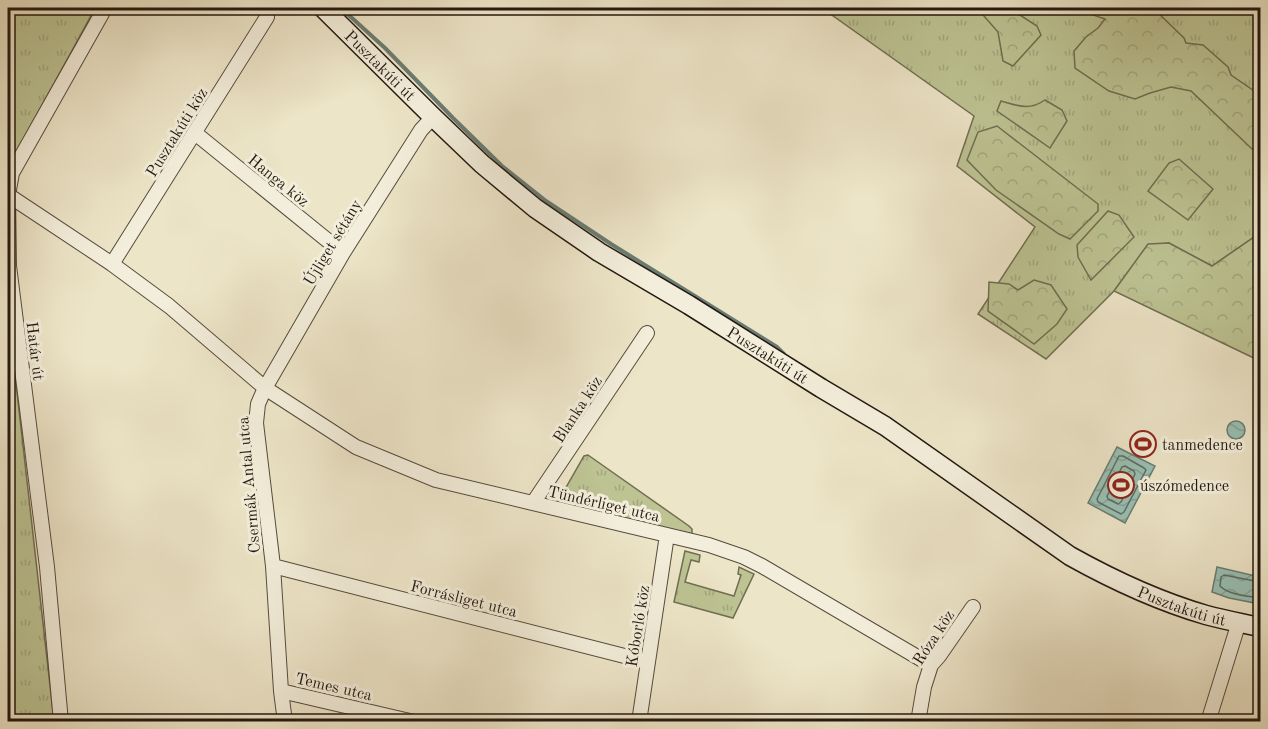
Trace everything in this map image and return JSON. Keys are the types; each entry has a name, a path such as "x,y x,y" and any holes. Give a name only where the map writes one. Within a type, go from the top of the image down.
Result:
{"street":[{"name":"Határ út","path":"61,722 47,567 9,266 8,195 12,173 105,8"},
{"name":"Pusztakúti út","path":"323,8 482,164 535,208 598,252 689,305 885,426 1070,556 1119,582 1174,605 1208,616 1260,627"},
{"name":"Pusztakúti köz","path":"112,264 267,17"},
{"name":"Újliget sétány","path":"265,388 343,253 421,130 433,117"},
{"name":"Hanga köz","path":"195,133 343,253"},
{"path":"8,195 112,264 169,306 265,388"},
{"name":"Blanka köz","path":"533,504 647,333"},
{"name":"Tündérliget utca","path":"265,388 356,447 436,480 709,545 753,561 931,665"},
{"name":"Csermák Antal utca","path":"265,388 258,404 256,423 273,566 285,722"},
{"name":"Kóborló köz","path":"639,722 667,535"},
{"name":"Forrásliget utca","path":"273,566 648,662"},
{"name":"Róza köz","path":"918,722 924,687 931,665 973,607"},
{"path":"1208,722 1239,622"},
{"name":"Temes utca","path":"281,691 414,722"}],"green space":[{"path":"8,8 95,8 8,167"},
{"path":"822,8 1260,8 1260,233 1212,266 1169,243 1148,245 1114,291 1046,359 978,314 1035,227 957,166 974,116"},
{"path":"977,8 1009,8 1037,26 1041,35 1013,66 1003,61 998,32"},
{"path":"1073,8 1153,8 1184,38 1186,43 1203,45 1228,67 1231,75 1260,95 1260,155 1191,91 1171,87 1135,99 1109,91 1075,68 1074,51 1105,19"},
{"path":"1045,100 1062,110 1067,121 1050,148 997,111 1001,101 1019,106 1034,106"},
{"path":"997,126 1098,204 1098,211 1070,239 1059,234 996,190 967,160 978,132"},
{"path":"1179,159 1213,189 1188,220 1148,191 1169,163"},
{"path":"1108,211 1119,215 1134,237 1091,280 1078,257 1077,245"},
{"path":"1260,233 1260,361 1114,291 1148,244 1169,243 1212,266"},
{"path":"1034,280 1051,285 1067,309 1057,324 1034,344 988,311 989,282 1009,284 1018,290"},
{"path":"8,312 54,721 8,721"},
{"path":"588,455 689,526 692,529 692,535 565,503 564,491 584,456"},
{"path":"685,551 700,555 699,562 691,560 685,582 734,596 741,575 738,574 739,567 754,574 733,618 674,602"}],"water":[{"path":"1236,421 1242,424 1245,430 1242,436 1236,439 1230,436 1227,430 1230,424"},
{"name":"úszómedence","path":"1117,447 1155,466 1125,523 1088,503"},
{"path":"1217,567 1260,577 1260,604 1212,592"}],"waterway":[{"path":"341,8 385,48 502,166 546,201 777,347 784,354"}],"place":[{"name":"tanmedence","path":"1143,444"},
{"name":"úszómedence","path":"1121,485"}]}
